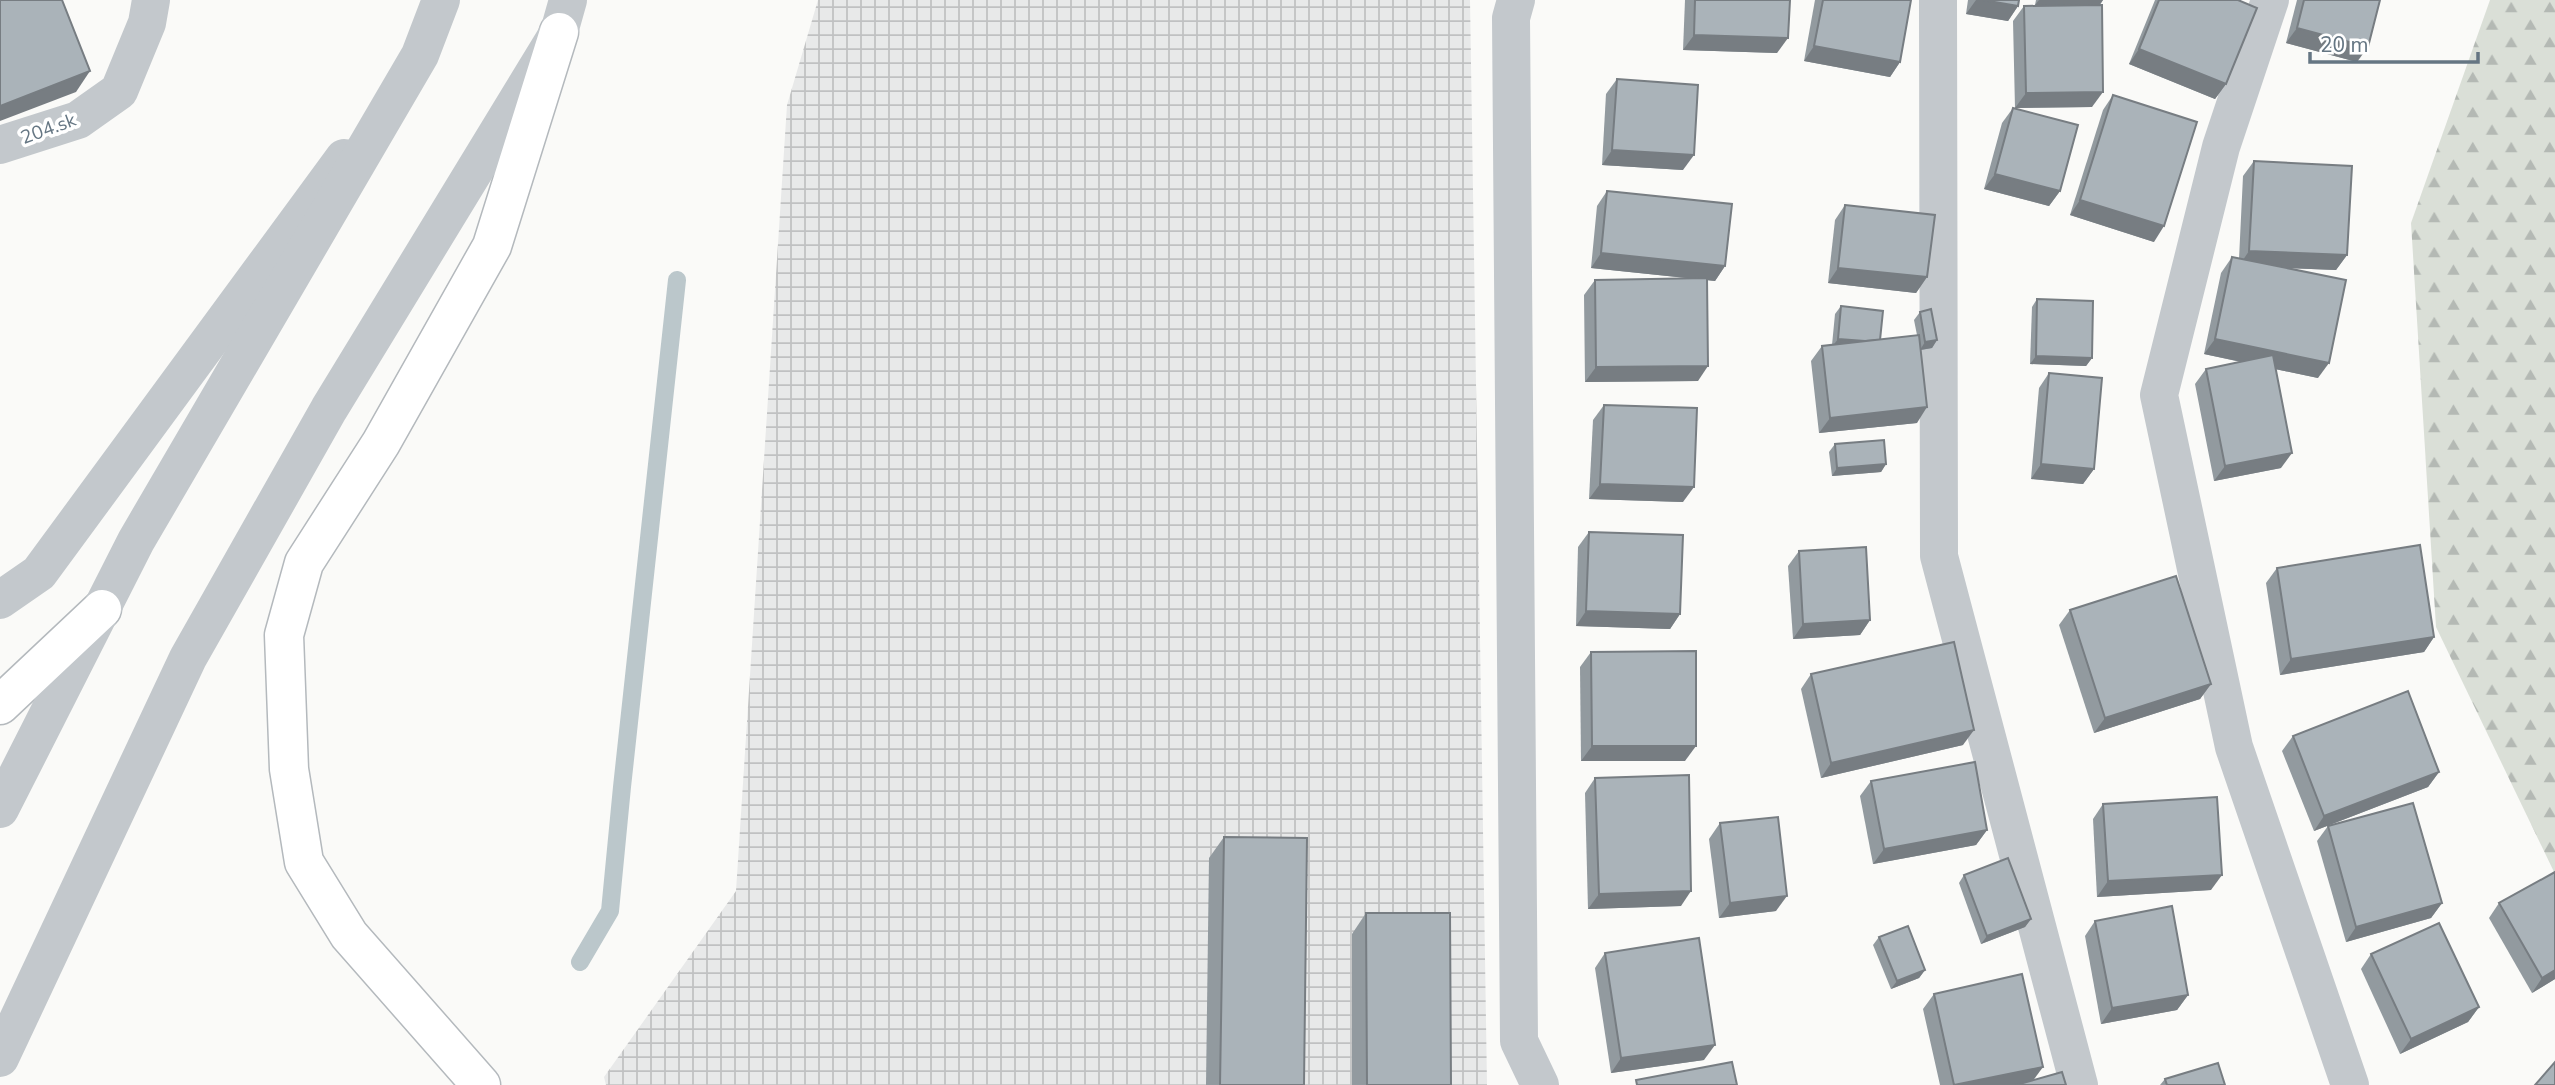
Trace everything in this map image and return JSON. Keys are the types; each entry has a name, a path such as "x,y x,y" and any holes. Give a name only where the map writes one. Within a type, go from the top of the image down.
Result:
{"highway":[{"path":"481,1085 426,1026 349,935 304,862 289,769 284,635 304,564 381,443 492,246 564,16"},
{"path":"0,705 102,610"}],"street":[{"name":"204.sk","path":"0,145 78,120 118,91 146,23 151,0"},
{"path":"0,809 136,541 419,55 441,0"},
{"path":"1516,0 1511,18 1511,32 1519,1041 1539,1085"},
{"path":"1938,0 1939,556 2079,1085"},
{"path":"2270,0 2221,147 2159,395 2234,747 2350,1085"},
{"path":"0,1058 188,659 329,409 564,16"},
{"path":"0,600 39,573 419,55"}],"shaded area":[{"path":"818,0 1470,0 1487,1085 606,1085 604,1077 736,891 787,105"}],"green space":[{"path":"2490,0 2555,0 2555,874 2436,627 2411,223"}],"building":[{"path":"0,0 62,0 90,71 0,106"},
{"path":"1695,0 1790,0 1788,38 1694,35"},
{"path":"1823,0 1911,0 1900,62 1814,46"},
{"path":"1983,0 2019,0 2018,6"},
{"path":"2159,0 2238,0 2257,8 2226,84 2139,49"},
{"path":"2304,0 2380,0 2368,47 2297,28"},
{"path":"2102,5 2103,92 2026,93 2024,6"},
{"path":"1617,79 1698,85 1694,155 1612,150"},
{"path":"2113,95 2197,122 2164,226 2080,200"},
{"path":"2013,108 2078,125 2060,191 1995,174"},
{"path":"2254,161 2352,166 2347,255 2249,251"},
{"path":"1607,191 1732,204 1725,266 1601,253"},
{"path":"1845,205 1935,215 1927,277 1838,268"},
{"path":"2232,257 2346,280 2329,363 2215,339"},
{"path":"1707,278 1708,366 1596,367 1595,280"},
{"path":"2037,299 2093,301 2092,358 2036,356"},
{"path":"1841,306 1883,311 1880,340 1838,339"},
{"path":"1931,309 1937,340 1925,342 1920,312"},
{"path":"1919,335 1927,407 1830,418 1822,346"},
{"path":"2273,355 2292,453 2225,466 2206,369"},
{"path":"2049,373 2102,378 2094,469 2041,464"},
{"path":"1604,405 1697,408 1694,487 1600,484"},
{"path":"1884,440 1886,464 1837,468 1835,444"},
{"path":"1589,532 1683,535 1680,614 1586,611"},
{"path":"2420,545 2434,637 2291,659 2277,568"},
{"path":"1866,547 1870,620 1803,624 1799,551"},
{"path":"2176,576 2211,684 2105,718 2070,610"},
{"path":"1954,642 1974,730 1831,763 1811,674"},
{"path":"1696,651 1696,746 1592,746 1591,652"},
{"path":"2408,691 2439,772 2324,816 2293,736"},
{"path":"1975,762 1987,830 1884,849 1871,781"},
{"path":"1689,775 1691,891 1599,894 1595,778"},
{"path":"2217,797 2222,875 2108,881 2103,804"},
{"path":"2413,803 2442,903 2356,927 2328,826"},
{"path":"1778,817 1787,896 1730,903 1720,823"},
{"path":"1224,837 1307,838 1304,1085 1220,1085"},
{"path":"2008,858 2031,919 1987,936 1964,875"},
{"path":"2555,872 2555,970 2542,978 2499,903"},
{"path":"2172,906 2188,995 2112,1008 2095,921"},
{"path":"1366,913 1450,913 1451,1085 1367,1085"},
{"path":"2439,923 2479,1007 2411,1039 2371,954"},
{"path":"1908,926 1925,970 1897,981 1879,937"},
{"path":"1699,938 1715,1045 1621,1058 1605,953"},
{"path":"2022,974 2043,1067 1954,1085 1934,994"},
{"path":"1732,1062 1737,1085 1637,1085 1636,1080"},
{"path":"2555,1062 2555,1085 2535,1085"},
{"path":"2218,1063 2225,1085 2167,1085 2165,1079"},
{"path":"2062,1072 2066,1085 2016,1085"}],"waterway":[{"path":"580,962 610,911 677,280"}]}
